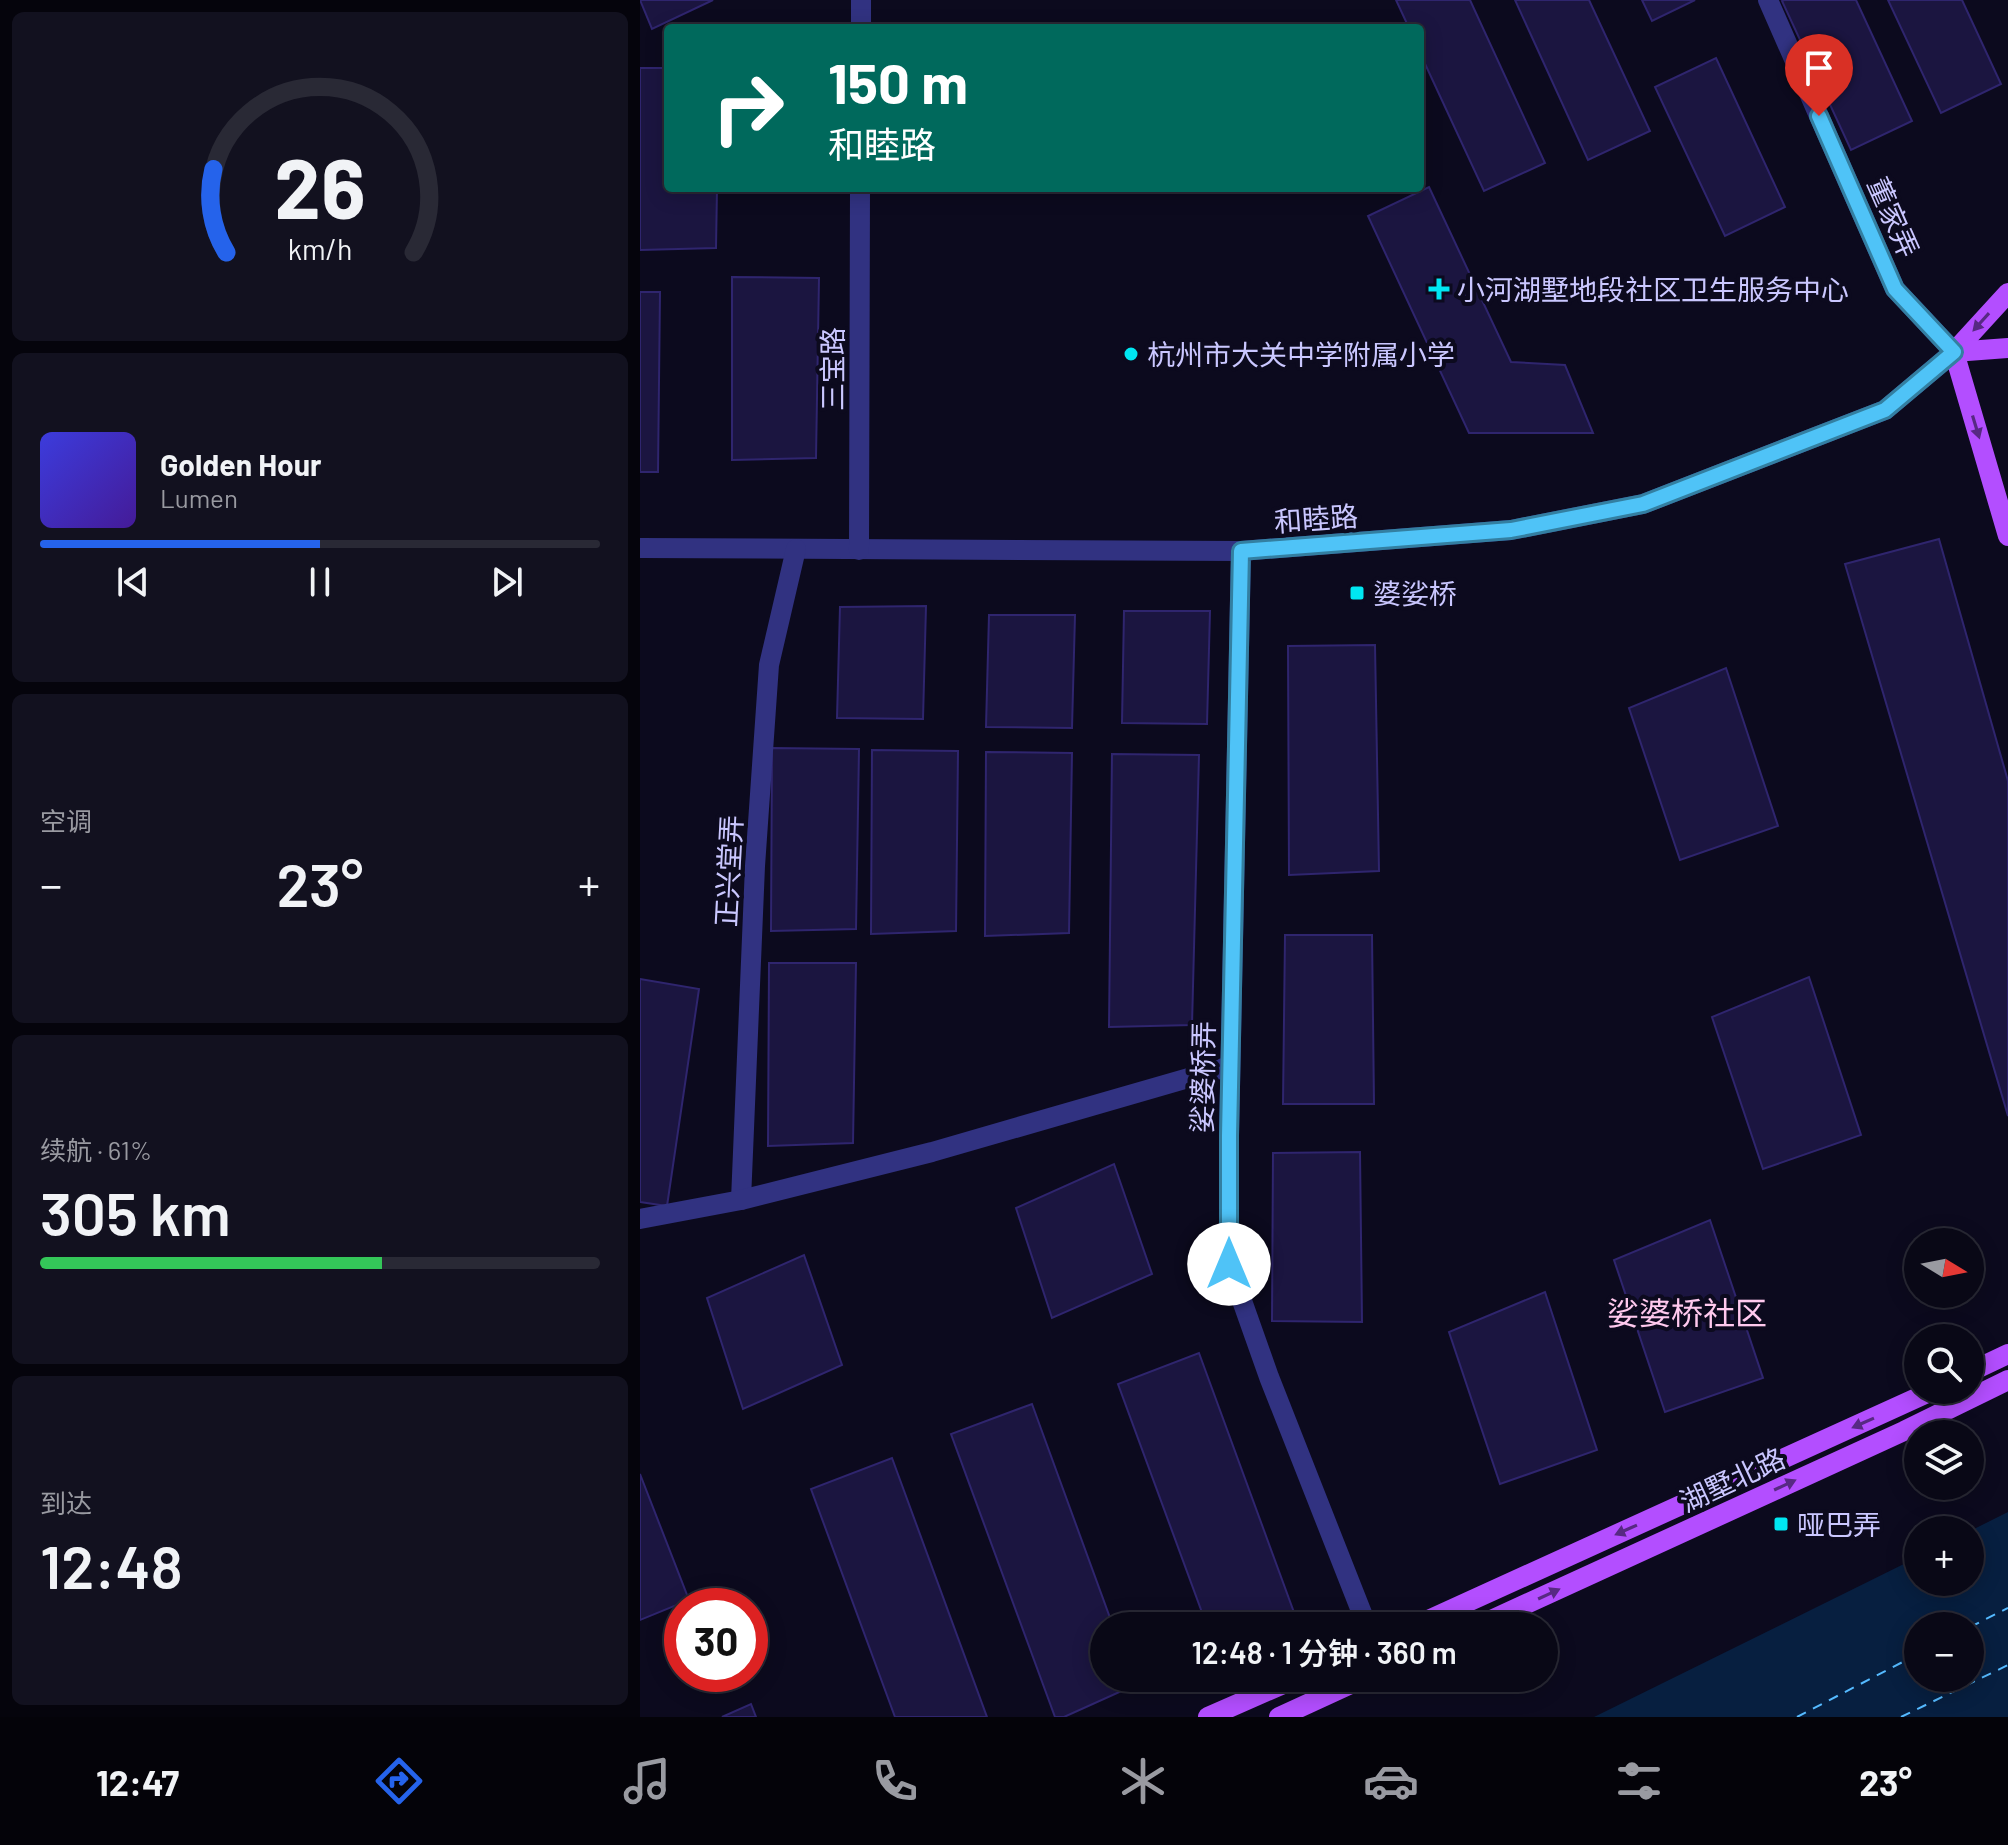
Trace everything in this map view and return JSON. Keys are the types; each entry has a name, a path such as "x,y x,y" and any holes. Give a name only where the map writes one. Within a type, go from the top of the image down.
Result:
{"main road":[{"name":"和睦路","path":"1954,352 2008,293"},
{"path":"2008,348 1954,352 2008,536"},
{"path":"1984,1365 2008,1354"},
{"name":"湖墅北路","path":"1509,1612 2008,1380"},
{"name":"湖墅北路","path":"1446,1612 1904,1404"},
{"path":"1208,1717 1265,1692"},
{"path":"1279,1717 1333,1692"}],"street":[{"path":"861,0 861,24"},
{"name":"董家弄","path":"1768,0 1895,289 1954,352"},
{"name":"三宝路","path":"859,550 860,192"},
{"name":"和睦路","path":"640,548 1241,551 1511,530 1643,504 1885,410 1954,352"},
{"name":"正兴堂弄","path":"741,1200 755,866 769,665 796,549"},
{"name":"娑婆桥弄","path":"1241,551 1229,1264 1269,1377 1361,1612"},
{"path":"640,1219 741,1200 932,1152 1230,1066"}],"water":[{"path":"2008,1512 2008,1717 1594,1717 1904,1564 1904,1596 1984,1596 1984,1524"}],"building":[{"path":"640,0 713,0 652,29"},
{"path":"1396,0 1470,0 1545,163 1484,191 1424,62 1424,24 1407,24"},
{"path":"1515,0 1589,0 1650,131 1588,160"},
{"path":"1642,0 1695,0 1652,21"},
{"path":"1784,0 1856,0 1912,121 1851,150"},
{"path":"1888,0 1962,0 2001,84 1941,113"},
{"path":"1716,58 1785,207 1725,236 1655,87"},
{"path":"640,68 664,68 664,192 717,192 716,248 640,250"},
{"name":"小河湖墅地段社区卫生服务中心","path":"1429,187 1511,362 1565,365 1593,433 1469,433 1368,216"},
{"path":"732,277 819,278 816,458 732,460"},
{"path":"640,292 660,292 658,472 640,472"},
{"path":"1939,539 2008,781 2008,1116 1845,564"},
{"path":"926,606 923,719 837,718 840,607"},
{"path":"1124,611 1210,611 1207,724 1122,723"},
{"path":"989,615 1075,615 1072,728 986,727"},
{"path":"1375,645 1379,871 1289,875 1288,646"},
{"path":"1726,668 1778,826 1680,860 1629,708"},
{"path":"772,748 859,749 856,929 771,931"},
{"path":"872,750 958,751 956,931 871,934"},
{"path":"986,752 1072,753 1069,933 985,936"},
{"path":"1112,754 1199,755 1192,1025 1109,1027"},
{"path":"1285,935 1372,935 1374,1104 1283,1104"},
{"path":"769,963 856,963 853,1143 768,1146"},
{"path":"1809,977 1861,1135 1763,1169 1712,1017"},
{"path":"640,979 699,989 667,1206 640,1202"},
{"path":"1360,1152 1362,1322 1272,1321 1273,1153"},
{"path":"1114,1164 1152,1274 1052,1318 1016,1208"},
{"path":"1710,1220 1763,1378 1665,1412 1614,1260"},
{"path":"804,1255 842,1365 743,1409 707,1298"},
{"path":"1545,1292 1597,1450 1500,1484 1449,1332"},
{"path":"1199,1353 1294,1612 1202,1612 1118,1384"},
{"path":"1032,1404 1108,1612 1090,1612 1090,1692 1119,1692 1064,1717 1055,1717 951,1434"},
{"path":"892,1458 987,1717 895,1717 811,1489"},
{"path":"640,1474 684,1588 664,1588 664,1610 640,1620"},
{"path":"751,1704 756,1717 722,1717"}],"ferry route":[{"path":"1984,1620 2008,1608"},
{"path":"1797,1717 1904,1661"},
{"path":"1901,1717 2008,1665"}],"place":[{"name":"小河湖墅地段社区卫生服务中心","path":"1439,289"},
{"name":"杭州市大关中学附属小学","path":"1131,354"},
{"name":"婆娑桥","path":"1357,593"},
{"name":"哑巴弄","path":"1781,1524"}],"district":[{"name":"娑婆桥社区","path":"1687,1312"}],"route":[{"path":"1229,1264 1241,551 1511,530 1643,504 1885,410 1954,352 1895,289 1819,116"}]}
